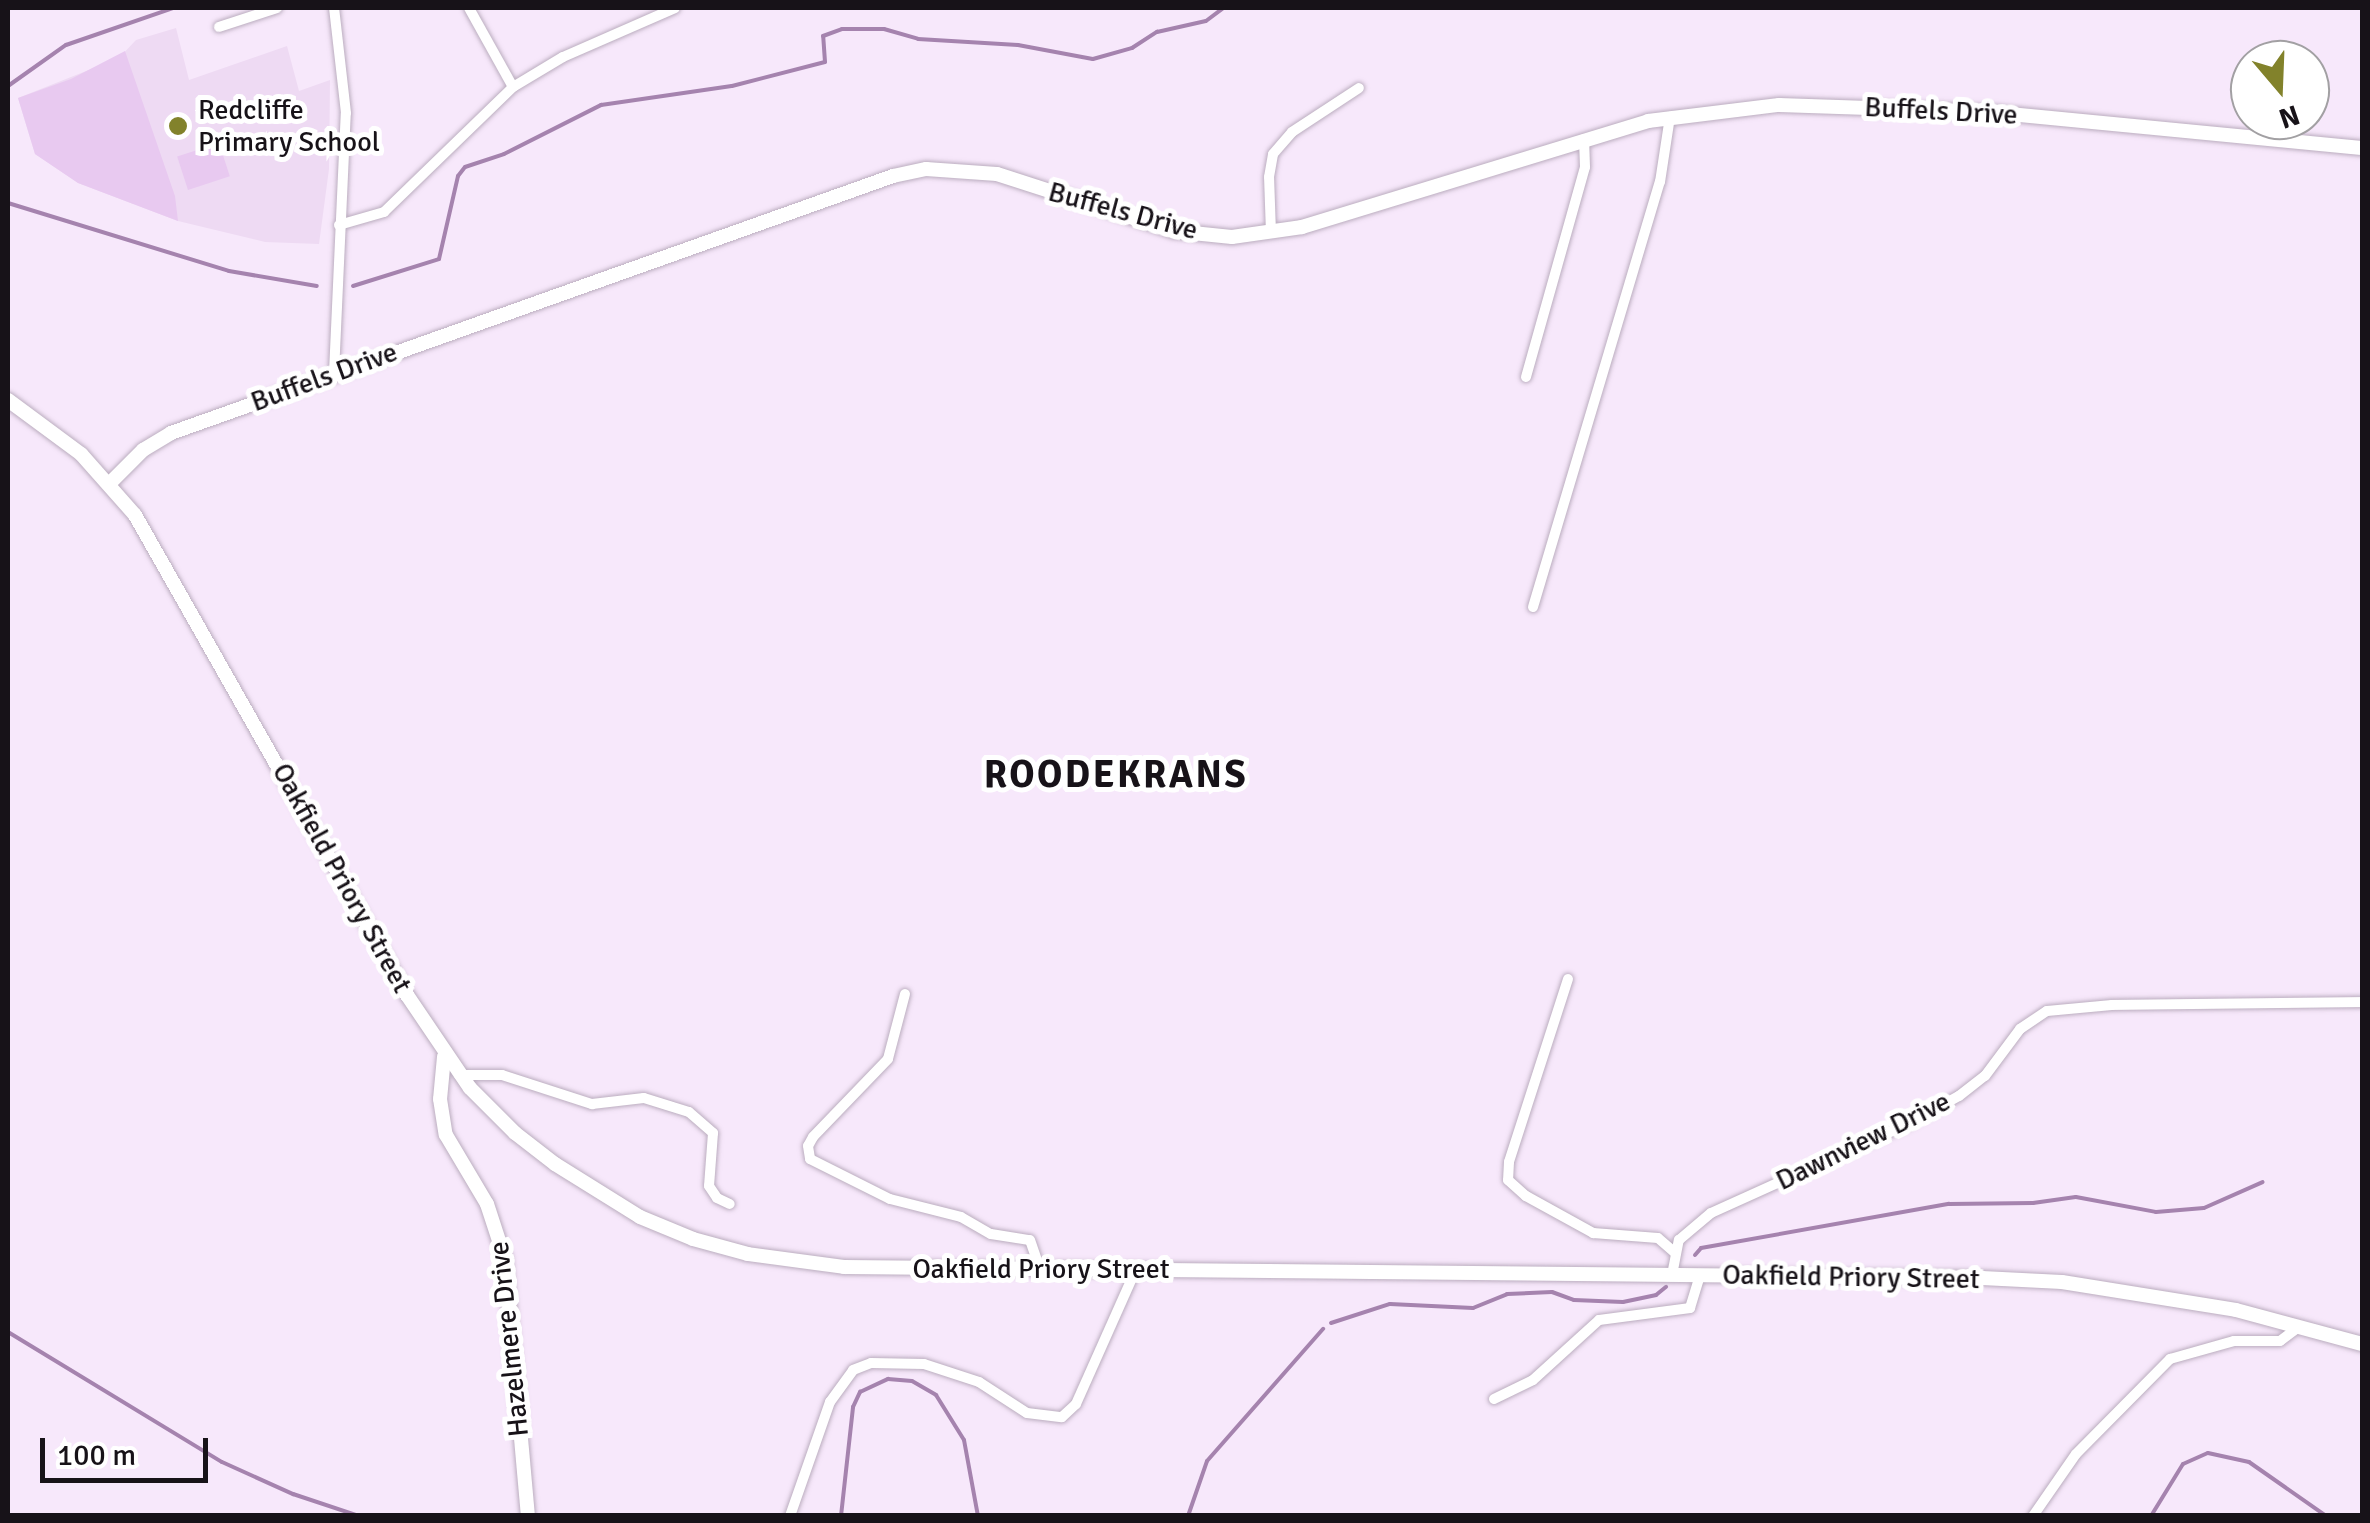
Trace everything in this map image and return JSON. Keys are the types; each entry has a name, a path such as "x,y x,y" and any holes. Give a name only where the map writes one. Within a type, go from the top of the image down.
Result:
{"street":[{"path":"219,27 278,8"},
{"path":"334,8 346,113 334,373"},
{"path":"469,8 513,87"},
{"path":"338,226 384,212 513,87 563,56 674,8"},
{"path":"1272,233 1269,177 1273,154 1292,132 1359,88"},
{"name":"Buffels Drive","path":"110,483 155,441 334,373 892,176 926,169 997,174 1173,230 1232,236 1272,233 1670,117 1779,105 1950,110 2362,148"},
{"path":"1532,607 1660,182 1670,117"},
{"path":"1526,378 1586,167 1584,139"},
{"name":"Oakfield Priory Street","path":"8,400 56,433 110,483 154,545 444,1056 515,1133 555,1164 640,1216 693,1239 798,1263 2062,1282 2184,1300 2301,1325 2362,1344"},
{"path":"1568,978 1509,1162 1508,1180 1526,1196 1593,1233 1658,1238 1674,1252 1672,1274"},
{"path":"905,994 888,1059 813,1137 808,1146 810,1160 890,1199 961,1218 991,1234 1030,1240 1038,1253 1040,1269"},
{"name":"Dawnview Drive","path":"1674,1252 1691,1228 1711,1213 1910,1123 1958,1096 1985,1076 2020,1028 2047,1011 2112,1005 2362,1002"},
{"name":"Hazelmere Drive","path":"444,1056 440,1099 446,1135 487,1204 504,1259 529,1512"},
{"path":"460,1075 502,1075 592,1104 654,1099 688,1112 713,1133 708,1186 717,1198 730,1204"},
{"path":"790,1516 830,1402 853,1370 870,1363 924,1364 980,1382 1028,1413 1062,1417 1076,1404 1136,1270"},
{"path":"1494,1399 1533,1380 1598,1320 1690,1308 1700,1275"},
{"path":"2034,1516 2076,1454 2170,1360 2234,1341 2280,1340 2301,1325"}],"shaded area":[{"name":"Redcliffe Primary School","path":"176,28 189,80 287,46 299,91 330,80 329,169 319,244 265,242 178,221 78,183 35,154 18,98 119,58 136,40"},
{"path":"125,51 175,196 178,221 78,183 35,154 18,98 71,79"},
{"path":"219,143 230,176 188,190 177,157"}],"waterway":[{"path":"8,86 66,45 173,8"},
{"path":"353,286 439,259 458,176 465,167 504,154 601,105 732,86 825,62 823,36 842,29 884,29 918,39 1018,45 1093,59 1132,48 1157,32 1206,21 1223,8"},
{"path":"8,203 229,271 317,286"},
{"path":"1695,1255 1701,1248 1949,1204 2033,1203 2076,1197 2156,1212 2204,1208 2263,1182"},
{"path":"1331,1323 1390,1304 1473,1308 1507,1294 1552,1292 1574,1300 1623,1302 1656,1295 1666,1287"},
{"path":"1188,1516 1207,1461 1323,1329"},
{"path":"8,1332 222,1462 293,1494 359,1516"},
{"path":"841,1516 853,1407 860,1392 888,1379 912,1381 936,1395 964,1440 978,1516"},
{"path":"2151,1516 2183,1464 2208,1453 2249,1462 2326,1516"}],"place":[{"name":"Redcliffe Primary School","path":"178,126"}],"district":[{"name":"ROODEKRANS","path":"1116,775"}]}
